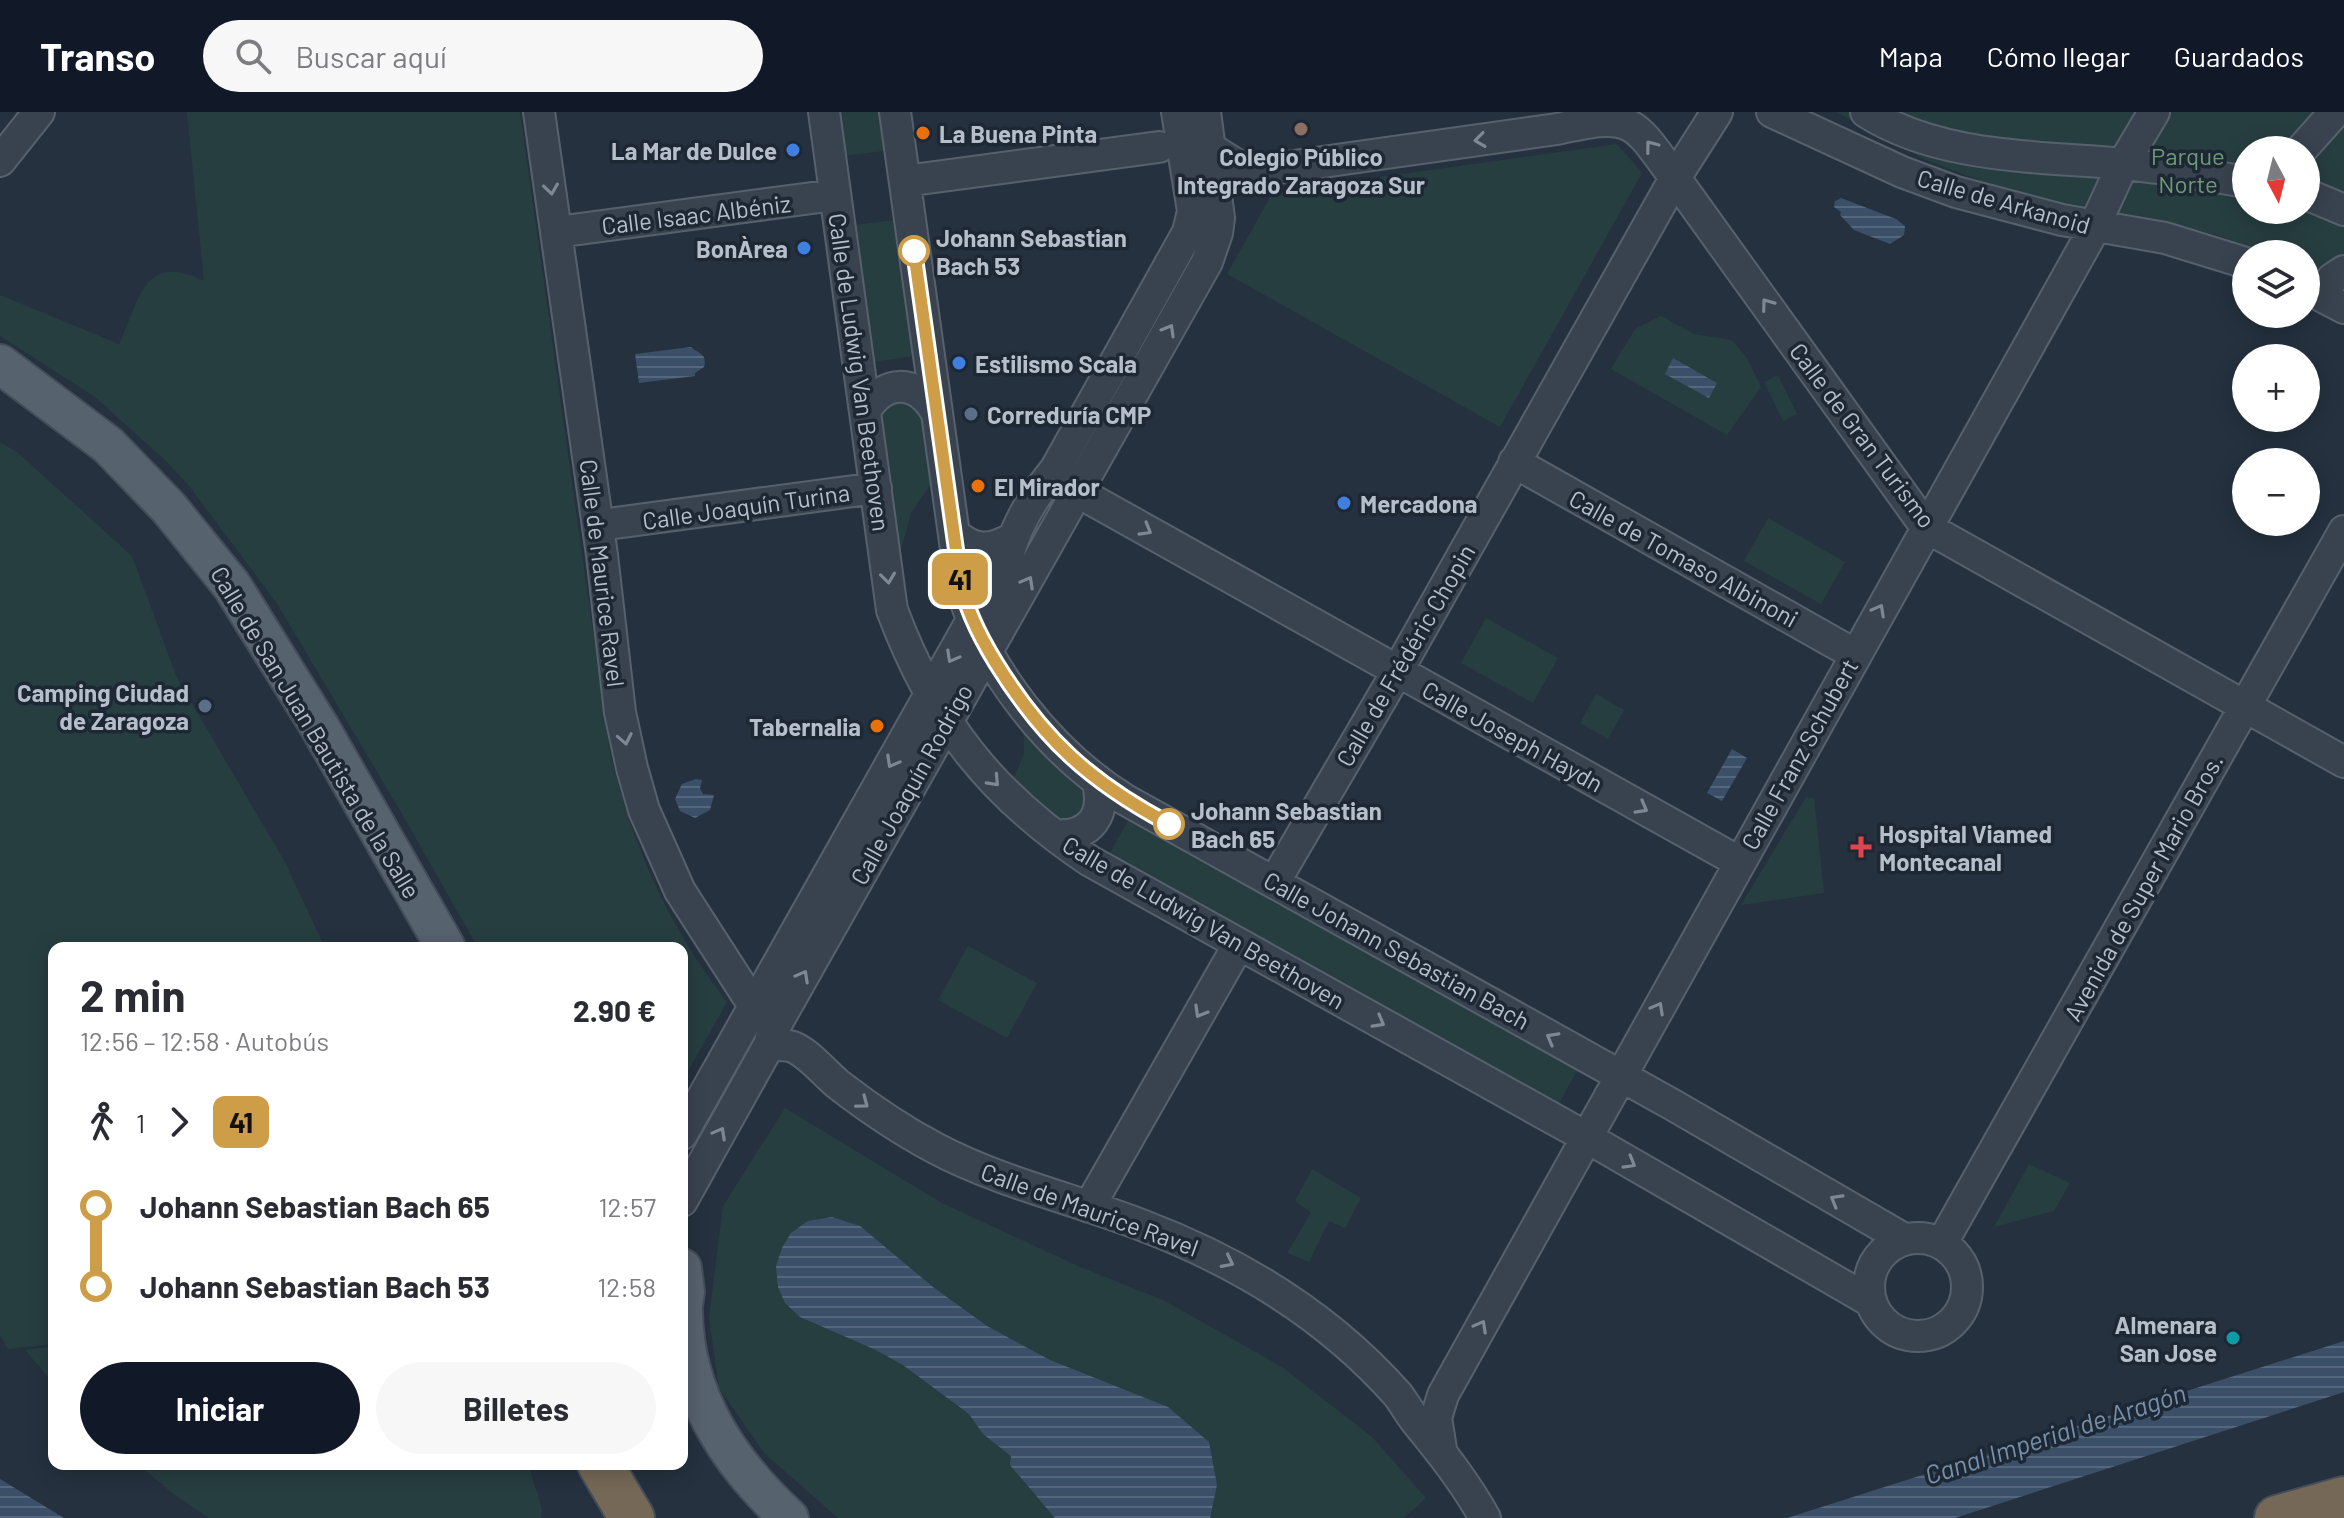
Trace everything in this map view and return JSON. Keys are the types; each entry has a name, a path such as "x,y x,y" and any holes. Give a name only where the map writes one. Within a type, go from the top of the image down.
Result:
{"highway":[{"path":"580,1470 608,1518"},
{"path":"604,1470 632,1518"},
{"path":"2277,1518 2344,1499"}],"main road":[{"name":"Calle de San Juan Bautista de la Salle","path":"0,364 108,445 169,508 232,586 319,726 443,942"},
{"name":"Calle de San Juan Bautista de la Salle","path":"0,395 23,409 96,466 184,564 212,601 269,691 414,942"},
{"path":"688,1362 692,1379 716,1431 776,1516"},
{"path":"688,1429 776,1516"}],"street":[{"path":"0,161 39,112"},
{"name":"Calle de Maurice Ravel","path":"539,112 602,555 620,712 632,768 644,810 680,891 754,1006"},
{"name":"Calle de Ludwig Van Beethoven","path":"824,112 892,610 910,655 939,708 966,750 994,783 1054,835 1126,882 1586,1137 1870,1301"},
{"name":"Calle Johann Sebastian Bach","path":"895,112 961,585 987,648 1047,735 1097,780 1124,799 1275,881 1904,1239"},
{"name":"Calle Joaquín Rodrigo","path":"688,1190 769,1045 773,1030 939,708 973,620 1008,556 1013,538 1055,470 1188,232 1193,211 1177,112"},
{"name":"Calle Joaquín Rodrigo","path":"688,1123 754,1006 939,708 987,648 1013,609 1200,275 1213,248 1219,218 1205,112"},
{"path":"1675,178 1717,112"},
{"name":"Calle de Arkanoid","path":"1772,112 1902,172 1956,192 2094,227 2165,238 2232,259"},
{"path":"1866,112 1911,135 1948,145 2123,164 2232,180"},
{"name":"Calle Franz Schubert","path":"1485,1518 1441,1449 1436,1418 1423,1399 1586,1137 2094,227 2123,164 2154,112"},
{"path":"2314,136 2335,112"},
{"path":"1210,148 1240,167 1265,170 1557,129 1588,120 1627,116"},
{"name":"Calle de Gran Turismo","path":"1627,116 1926,527 2344,762"},
{"path":"905,181 1159,147"},
{"name":"Calle de Frédéric Chopin","path":"1275,881 1397,672 1675,178"},
{"name":"Calle Isaac Albéniz","path":"557,232 835,195"},
{"path":"2320,200 2344,210"},
{"path":"2324,297 2332,279 2344,271"},
{"path":"865,411 875,396 897,387 916,389 928,398 935,410"},
{"name":"Calle de Tomaso Albinoni","path":"1514,462 1854,654"},
{"name":"Calle Joaquín Turina","path":"615,523 876,488"},
{"name":"Calle Joseph Haydn","path":"1078,492 1739,862"},
{"name":"Avenida de Super Mario Bros.","path":"1942,1243 2344,531"},
{"path":"954,533 967,544 983,549 997,547 1013,538"},
{"path":"1054,835 1076,834 1092,823 1101,801 1097,780"},
{"path":"1089,1207 1239,944"},
{"name":"Calle de Maurice Ravel","path":"769,1045 792,1047 866,1106 938,1150 970,1165 1199,1248 1249,1274 1423,1399"},
{"path":"1922,1237 1942,1243 1961,1261 1967,1280 1965,1302 1952,1323 1928,1335 1905,1335 1883,1322 1870,1301 1869,1278 1874,1263 1885,1249 1904,1239 1922,1237"}],"green space":[{"path":"187,112 520,112 610,753 641,853 686,942 475,942 276,602 189,486 95,397 0,336 0,295 119,344 139,297 156,276 168,272 184,273 204,281"},
{"path":"829,112 887,112 892,150 835,157"},
{"name":"Parque Norte","path":"1836,112 2344,112 2344,288 2320,275 2320,240 2232,240 2153,219 2047,200 1987,183 1926,160"},
{"path":"1617,144 1642,173 1500,427 1227,274 1273,192"},
{"path":"904,219 922,355 865,363 846,226"},
{"path":"1661,316 1694,334 1732,340 1747,358 1761,387 1727,435 1611,369 1635,329"},
{"path":"1778,375 1797,414 1783,421 1764,382"},
{"path":"919,398 939,472 911,513 898,561 877,408 883,402"},
{"path":"0,442 17,452 132,556 177,678 285,862 322,942 48,942 48,1345 8,1349 0,1335"},
{"path":"1768,518 1845,562 1821,604 1744,561"},
{"path":"1486,618 1558,658 1533,703 1461,663"},
{"path":"1596,694 1624,710 1608,739 1580,723"},
{"path":"1023,715 1095,798 1068,829 1009,789 1024,754"},
{"path":"1806,797 1814,798 1824,893 1741,905"},
{"path":"1133,812 1581,1064 1554,1112 1106,860"},
{"path":"688,945 727,1002 688,1071"},
{"path":"968,946 1037,983 1007,1038 938,1000"},
{"path":"785,1108 942,1203 1078,1266 1165,1301 1282,1367 1372,1437 1426,1498 1404,1518 838,1518 764,1453 719,1388 709,1318 723,1206"},
{"path":"2029,1164 2070,1183 2054,1211 1994,1227"},
{"path":"1312,1169 1361,1198 1345,1228 1329,1221 1309,1262 1287,1253 1311,1213 1295,1201"},
{"path":"48,1347 48,1377 25,1350"},
{"path":"145,1470 530,1470 542,1509 541,1518 209,1518"}],"water":[{"path":"1841,198 1896,219 1905,226 1904,235 1890,244 1854,230 1834,207 1835,201"},
{"path":"691,347 704,359 704,367 695,376 639,383 635,354"},
{"path":"1673,358 1717,383 1709,398 1665,374"},
{"path":"1732,749 1747,758 1722,801 1707,793"},
{"path":"702,780 700,788 703,794 714,795 710,810 695,818 680,811 675,799 682,784"},
{"path":"832,1217 860,1226 933,1287 987,1326 1050,1360 1168,1407 1209,1442 1217,1485 1210,1518 1055,1518 1010,1465 1011,1456 983,1434 969,1414 903,1365 800,1317 785,1303 778,1287 776,1266 791,1233 808,1221"},
{"name":"Canal Imperial de Aragón","path":"2344,1341 2344,1392 1955,1518 1787,1518"},
{"path":"0,1479 64,1518 0,1518"}],"bus line":[{"name":"41","path":"914,251 960,578 973,620 1007,681 1061,750 1124,799 1169,824"}],"place":[{"name":"Colegio Público Integrado Zaragoza Sur","path":"1301,129"},
{"name":"La Buena Pinta","path":"923,133"},
{"name":"La Mar de Dulce","path":"793,150"},
{"name":"BonÀrea","path":"804,248"},
{"name":"Johann Sebastian Bach 53","path":"914,251"},
{"name":"Estilismo Scala","path":"959,363"},
{"name":"Correduría CMP","path":"971,414"},
{"name":"El Mirador","path":"978,486"},
{"name":"Mercadona","path":"1344,503"},
{"name":"Camping Ciudad de Zaragoza","path":"205,706"},
{"name":"Tabernalia","path":"877,726"},
{"name":"Johann Sebastian Bach 65","path":"1169,824"},
{"name":"Hospital Viamed Montecanal","path":"1861,847"},
{"name":"Almenara San Jose","path":"2233,1338"}]}
